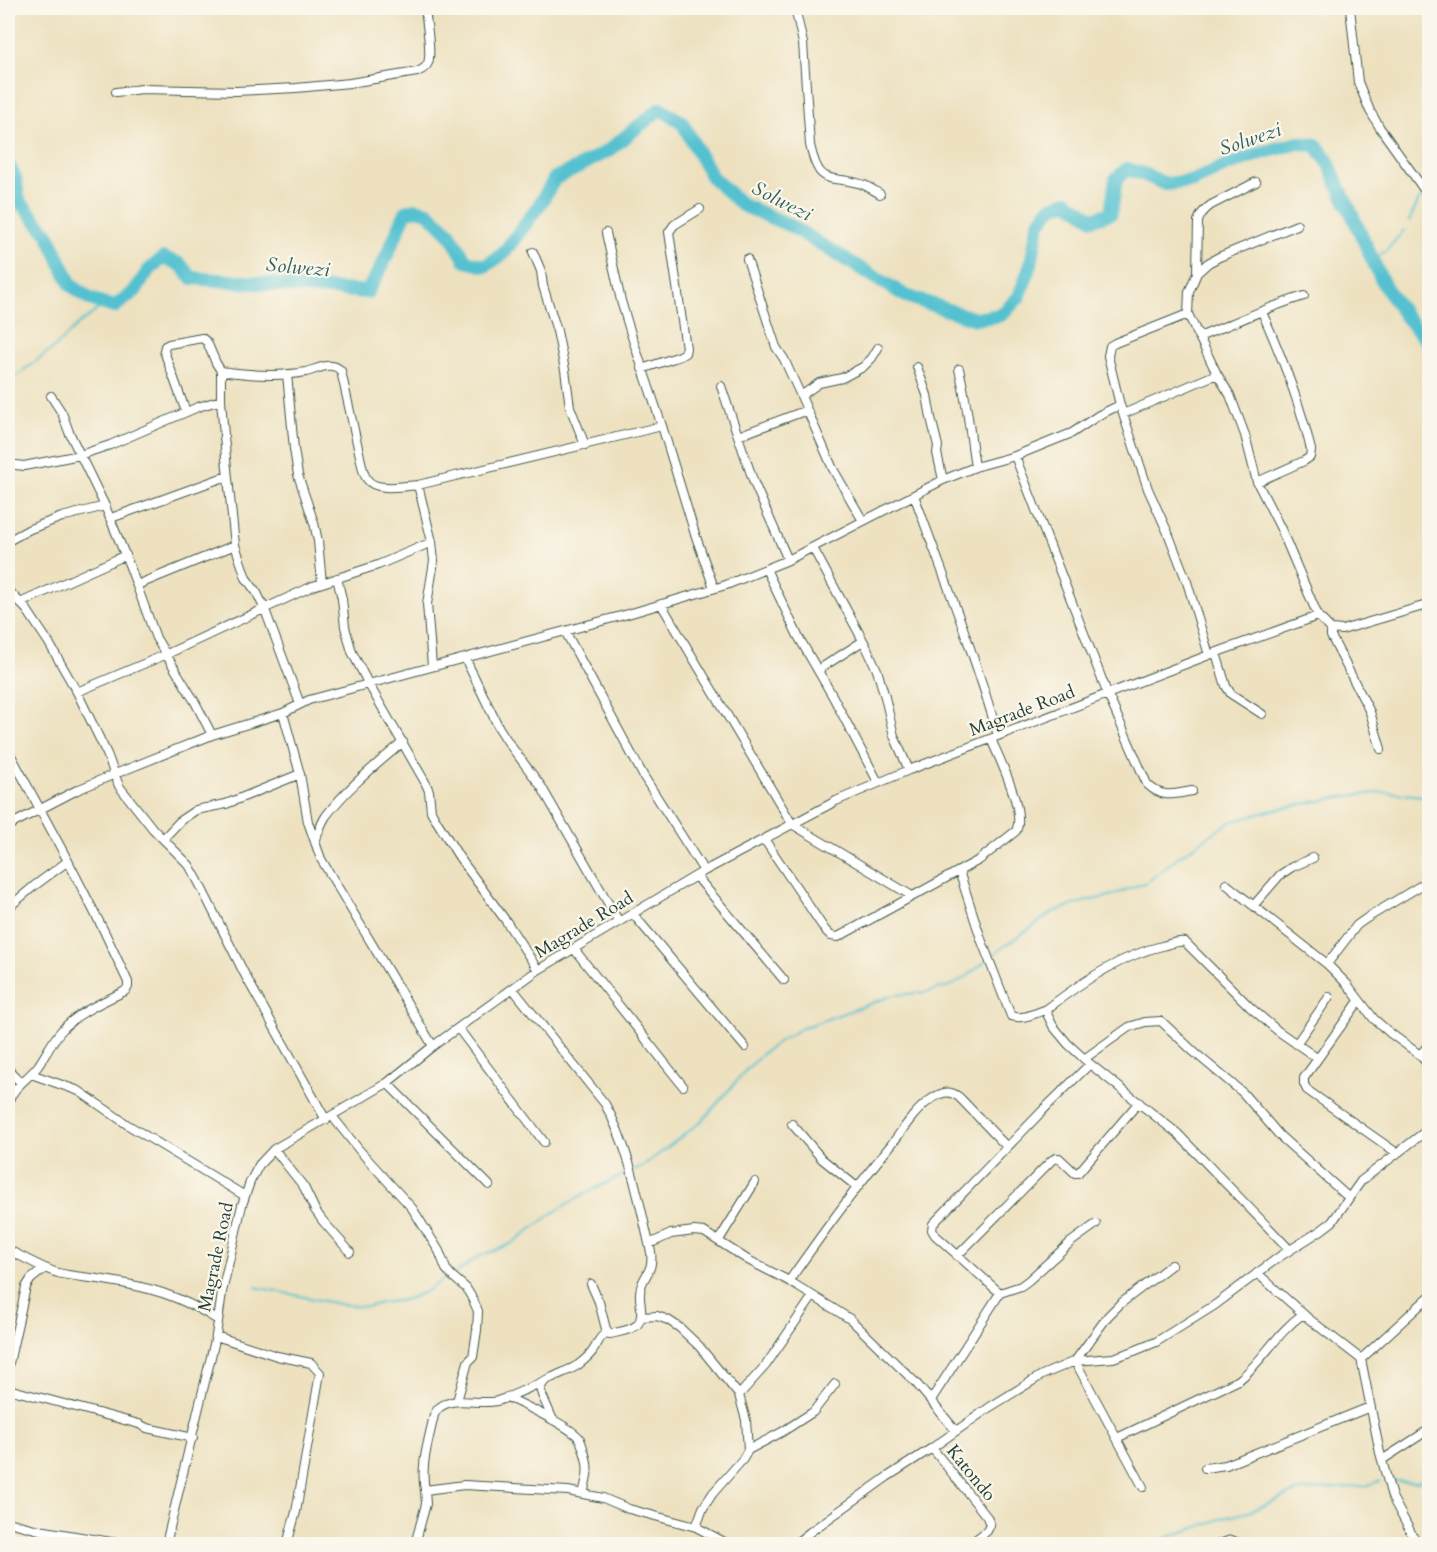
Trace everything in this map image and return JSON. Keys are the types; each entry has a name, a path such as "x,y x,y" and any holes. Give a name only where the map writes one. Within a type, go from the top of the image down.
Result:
{"street":[{"path":"116,92 142,88 179,91 296,88 350,83 417,72 428,64 425,8"},
{"path":"795,8 802,43 813,160 819,172 831,180 864,185 880,194"},
{"path":"1350,8 1358,82 1370,111 1430,198"},
{"path":"1256,182 1211,205 1200,215 1197,273 1189,292 1188,314 1217,374 1230,395 1245,435 1257,482 1281,529 1317,616 1331,629 1342,630 1430,603"},
{"path":"642,369 680,356 686,348 669,232 674,225 700,209"},
{"path":"1197,273 1219,257 1297,225"},
{"path":"606,233 621,301 714,588"},
{"path":"533,252 541,271 543,286 557,331 570,407 585,445"},
{"path":"747,259 776,347 784,359 833,469 863,521"},
{"path":"1199,337 1274,305 1304,296"},
{"path":"1257,482 1304,461 1310,457 1311,450 1299,402 1262,312"},
{"path":"1188,314 1110,346 1108,356 1120,405 1148,489 1168,533 1226,686 1231,694 1262,714"},
{"path":"186,412 164,351 165,346 202,338 207,342 221,371 227,476 235,545 246,578 257,593 265,610 300,704"},
{"path":"801,396 819,383 842,378 863,367 878,348"},
{"path":"221,371 287,374 331,365 337,367 341,371 363,470 367,480 373,485 383,487 418,485 662,426"},
{"path":"917,367 927,395 943,480"},
{"path":"958,369 966,396 966,413 975,467"},
{"path":"287,374 298,475 314,523 322,583"},
{"path":"1123,414 1217,374"},
{"path":"721,386 754,483 788,560"},
{"path":"51,396 62,413 111,518 156,638 212,735"},
{"path":"8,464 24,466 80,455 221,400"},
{"path":"8,826 38,809 115,774 212,735 284,713 322,695 661,604 766,569 813,548 943,480 975,467 1015,456 1072,433 1099,415 1120,405"},
{"path":"738,436 807,410"},
{"path":"1015,456 1108,694 1147,784 1160,794 1192,791"},
{"path":"111,518 227,476"},
{"path":"418,485 432,542 434,561 427,604 432,666"},
{"path":"764,839 825,930 834,938 979,860 1012,835 1019,826 1019,813 995,737 985,690 914,495"},
{"path":"8,541 62,516 105,506"},
{"path":"78,692 322,583 378,565 432,542"},
{"path":"137,585 235,545"},
{"path":"813,548 877,670 894,736 909,770"},
{"path":"20,603 126,555"},
{"path":"766,569 798,636 879,782"},
{"path":"337,579 348,641 368,683 425,782 429,791 431,811 459,857 506,921 538,970"},
{"path":"8,593 27,610 50,643 78,692 119,786 163,839 189,865 245,975 329,1118 412,1208 439,1251 446,1269 466,1288 478,1311 473,1357 468,1362 457,1401"},
{"path":"661,604 792,824 912,896"},
{"name":"Magrade Road","path":"166,1545 193,1438 216,1336 222,1292 245,1196 259,1165 274,1149 387,1083 538,970 704,871 836,801 909,770 1317,616"},
{"path":"1331,629 1331,636 1370,712 1381,749"},
{"path":"565,631 644,777 704,871"},
{"path":"818,670 863,641"},
{"path":"465,658 499,728 541,786 619,922"},
{"path":"284,713 300,774 308,822 321,860 433,1047"},
{"path":"315,842 325,818 339,801 403,742"},
{"path":"8,750 68,861 128,982 125,991 80,1014 69,1023 60,1032 37,1067 10,1095 8,1102"},
{"path":"163,839 181,820 196,810 226,804 300,774"},
{"path":"1254,905 1280,875 1313,858"},
{"path":"8,908 68,861"},
{"path":"959,871 981,939 1011,1016 1023,1017 1047,1009 1083,982 1120,961 1148,949 1185,942 1278,1032 1317,1058"},
{"path":"696,876 784,980"},
{"path":"1327,964 1357,925 1430,880"},
{"path":"1227,884 1327,964 1347,984 1374,1019 1420,1055 1430,1067"},
{"path":"633,914 745,1047"},
{"path":"574,949 682,1086"},
{"path":"415,1545 426,1504 423,1478 424,1459 437,1408 457,1401 487,1403 507,1397 577,1366 594,1352 599,1337 608,1332 609,1334 631,1329 638,1324 641,1317 642,1284 653,1263 635,1184 614,1121 605,1104 513,989"},
{"path":"1296,1044 1329,997"},
{"path":"1359,1001 1317,1058 1304,1078 1304,1084 1307,1090 1397,1153"},
{"path":"1047,1009 1053,1026 1068,1044 1178,1134 1290,1250"},
{"path":"1000,1293 935,1235 932,1230 933,1224 1087,1061 1129,1027 1145,1022 1161,1021 1243,1093 1280,1136 1348,1197"},
{"path":"458,1028 544,1142"},
{"path":"1420,1055 1430,1043"},
{"path":"8,1070 21,1083"},
{"path":"31,1074 79,1091 128,1125 245,1196"},
{"path":"387,1083 489,1185"},
{"path":"789,1281 857,1187 921,1107 932,1099 952,1092 1007,1147"},
{"path":"957,1256 1052,1160 1059,1158 1075,1173 1078,1173 1138,1102"},
{"path":"792,1124 822,1159 857,1187"},
{"path":"795,1545 880,1482 990,1407 1042,1375 1075,1361 1113,1358 1156,1342 1215,1305 1332,1222 1361,1181 1430,1128"},
{"path":"274,1149 304,1187 322,1220 350,1252"},
{"path":"719,1240 755,1182"},
{"path":"930,1400 1000,1293 1021,1286 1071,1242 1096,1224"},
{"path":"649,1244 671,1234 704,1232 748,1260 789,1281 850,1319 916,1383 956,1431"},
{"path":"8,1250 45,1268 72,1276 102,1279 155,1290 196,1306 218,1320"},
{"path":"1075,1361 1108,1316 1171,1265"},
{"path":"8,1368 26,1287 31,1279 45,1268"},
{"path":"1257,1273 1303,1314 1361,1359 1392,1497 1418,1545"},
{"path":"591,1284 608,1332"},
{"path":"739,1395 766,1365 813,1296"},
{"path":"1361,1359 1430,1296"},
{"path":"1117,1438 1239,1380 1249,1372 1283,1330 1303,1314"},
{"path":"641,1317 657,1316 668,1320 699,1346 739,1395 746,1420 748,1450 743,1460 712,1493 696,1527"},
{"path":"216,1336 277,1356 305,1361 320,1373 296,1512 287,1545"},
{"path":"1075,1361 1143,1487"},
{"path":"545,1381 540,1388 553,1421"},
{"path":"748,1450 813,1412 835,1384"},
{"path":"8,1385 12,1390 147,1428 193,1438"},
{"path":"507,1397 570,1431 580,1440 588,1463 583,1494"},
{"path":"1205,1468 1226,1465 1370,1407"},
{"path":"1382,1460 1430,1429"},
{"name":"Katondo","path":"932,1448 987,1517 990,1524 987,1531 970,1545"},
{"path":"425,1490 464,1485 568,1491 603,1498 629,1509 696,1527 728,1545"},
{"path":"8,1522 123,1545"},
{"path":"1219,1545 1231,1540 1241,1545"}],"waterway":[{"name":"Solwezi","path":"8,164 15,178 19,201 48,234 71,285 90,299 114,307 135,291 148,271 163,258 180,264 192,278 367,292 383,264 406,212 416,209 428,212 450,234 466,261 485,266 503,254 540,204 555,178 609,150 660,109 682,122 711,176 742,205 789,225 906,296 975,319 1001,315 1019,297 1031,264 1038,225 1050,208 1067,201 1093,219 1111,213 1116,179 1127,169 1166,184 1193,181 1261,153 1298,143 1316,145 1327,160 1384,285 1405,316 1430,344"},
{"path":"1409,221 1421,196"},
{"path":"1372,259 1386,251 1404,230"},
{"path":"8,385 12,379 55,347 105,304"},
{"path":"634,1170 703,1120 747,1069 764,1052 781,1040 802,1028 894,995 927,992 953,985 1053,912 1107,897 1147,882 1178,857 1230,822 1273,810 1340,797 1385,792 1430,795"},
{"path":"256,1287 339,1304 366,1307 404,1300 423,1293 478,1257 511,1244 582,1195 629,1172"},
{"path":"1392,1481 1417,1482 1430,1476"},
{"path":"1149,1544 1220,1519 1248,1512 1299,1491 1366,1486 1379,1481"}]}
